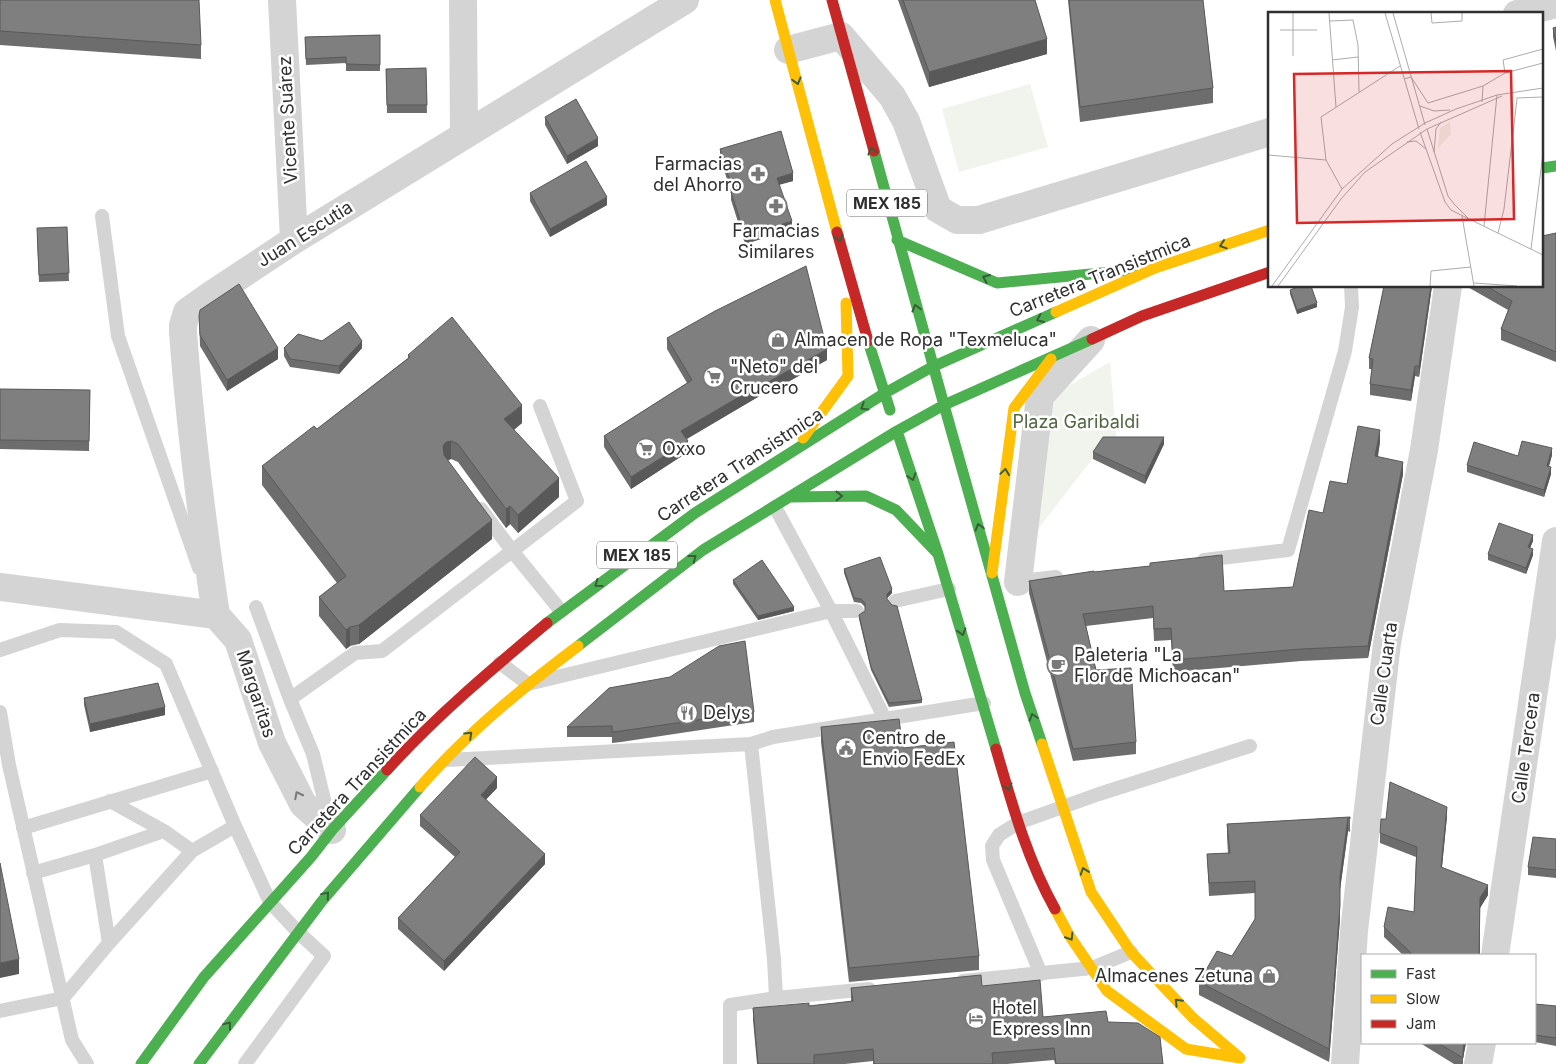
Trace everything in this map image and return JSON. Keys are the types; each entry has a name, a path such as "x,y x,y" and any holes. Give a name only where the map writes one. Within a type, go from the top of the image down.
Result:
{"main road":[{"name":"MEX 185","path":"775,0 858,310 897,430"},
{"name":"MEX 185","path":"832,0 944,405"},
{"name":"Carretera Transistmica","path":"141,1064 204,977 311,857 332,830 409,746 500,663 561,611 695,513 885,393 932,366 1155,268 1268,231"},
{"path":"897,240 997,283 1155,268"},
{"path":"794,450 848,376 845,262"},
{"name":"MEX 185","path":"199,1064 322,901 443,760 495,711 528,684 704,550 897,430 944,405 1142,316 1268,273"},
{"path":"1002,579 1014,408 1053,357"},
{"path":"944,405 1002,579 1025,692 1091,892 1131,952 1193,1018 1240,1058 1251,1064"},
{"path":"897,430 949,589 1018,822 1039,880 1069,935 1107,991 1187,1056 1240,1058"},
{"path":"790,497 866,496 896,510 938,554"}],"street":[{"name":"Vicente Suárez","path":"282,0 294,240"},
{"path":"463,0 464,135"},
{"name":"Juan Escutia","path":"216,615 203,532 190,426 183,325 187,312 294,240 685,0"},
{"path":"1525,12 1556,4"},
{"path":"788,50 841,36 892,96 906,121 938,209 957,220 979,220 1268,133"},
{"name":"Calle Cuarta","path":"1345,1064 1354,931 1386,652 1424,450 1448,288"},
{"path":"1002,579 1040,396 1090,340"},
{"name":"Calle Tercera","path":"1495,954 1556,541"},
{"path":"0,587 183,609 216,615"},
{"name":"Margaritas","path":"216,615 238,640 272,743 302,804 332,830"},
{"path":"1187,1056 1193,1018"},
{"path":"1478,1064 1482,1044"}],"lane":[{"path":"102,216 118,336 216,615"},
{"path":"1192,561 1288,550 1345,352 1352,308 1351,288"},
{"path":"290,699 355,653 382,651 578,501 540,406"},
{"path":"474,498 513,552 561,611"},
{"path":"775,506 831,610 885,719"},
{"path":"1002,579 1067,576"},
{"path":"895,601 949,589"},
{"path":"256,607 290,699 313,754 332,830"},
{"path":"500,663 528,684 831,610 858,612"},
{"path":"0,650 60,630 116,632 166,664 235,826 270,902 324,956 245,1064"},
{"path":"443,760 751,744 774,738 984,703"},
{"path":"0,712 9,765 72,1040 87,1064"},
{"path":"751,744 774,959 776,998"},
{"path":"1041,974 993,860 992,846 999,835 1018,822 1250,746"},
{"path":"23,828 212,771"},
{"path":"110,801 164,831 192,851"},
{"path":"0,1011 63,998 109,943 192,851 235,826"},
{"path":"33,874 164,831"},
{"path":"95,855 109,943"},
{"path":"952,982 1092,968 1131,952"},
{"path":"730,1064 730,1005 776,998 884,988"}],"green space":[{"path":"1030,84 1048,147 959,172 942,109"},
{"name":"Plaza Garibaldi","path":"1110,362 1117,444 1103,445 1025,546 1044,400"}],"building":[{"path":"0,0 199,0 201,45 0,31"},
{"path":"903,0 1035,0 1047,39 929,72"},
{"path":"1069,0 1203,0 1213,88 1080,107"},
{"path":"1556,27 1556,42 1553,28"},
{"path":"380,35 380,65 346,64 346,57 306,59 305,37"},
{"path":"426,68 427,105 387,105 386,69"},
{"path":"576,99 598,138 567,156 545,117"},
{"path":"781,131 793,173 777,178 792,221 745,236 720,149"},
{"path":"586,161 607,197 550,229 530,193"},
{"path":"67,227 69,273 39,275 37,228"},
{"path":"1556,233 1556,352 1501,329 1512,301 1489,288 1544,288 1544,236"},
{"path":"806,266 827,349 763,385 763,383 681,431 688,441 631,477 604,436 692,380 667,338 715,311"},
{"path":"239,284 278,348 227,380 200,335 199,316 200,310"},
{"path":"1295,288 1312,288 1317,303 1297,310 1290,290"},
{"path":"1384,288 1431,288 1419,366 1415,366 1411,390 1370,384 1373,359 1369,358"},
{"path":"452,317 522,405 504,419 559,478 518,515 510,506 506,509 458,444 451,441 446,442 443,446 444,455 492,520 359,625 346,630 319,597 346,576 262,466 314,426 317,429 410,357 408,355"},
{"path":"349,322 362,341 339,366 290,359 284,348 298,334 322,341"},
{"path":"0,389 90,390 89,441 0,440"},
{"path":"1358,426 1380,430 1375,456 1403,462 1368,646 1301,649 1173,660 1171,628 1154,629 1153,606 1083,614 1096,670 1131,668 1136,742 1073,749 1029,581 1094,571 1150,566 1150,563 1222,555 1224,591 1293,587 1309,510 1323,513 1330,481 1347,484"},
{"path":"1103,437 1164,437 1145,476 1093,452"},
{"path":"1522,441 1552,448 1547,466 1551,467 1544,490 1467,465 1474,442 1518,456"},
{"path":"1499,523 1533,535 1528,547 1533,549 1526,568 1488,554"},
{"path":"880,557 892,589 887,594 887,599 892,605 897,606 922,700 889,703 871,667 859,615 865,611 865,603 861,599 854,598 844,569"},
{"path":"762,560 794,607 758,616 733,580"},
{"path":"745,641 754,712 612,732 612,726 567,727 609,688 670,677 719,646"},
{"path":"158,683 165,707 90,724 84,698"},
{"path":"899,719 903,748 954,742 979,956 849,968 821,727"},
{"path":"475,757 497,777 481,795 545,854 444,961 398,918 460,852 420,815"},
{"path":"1390,782 1447,807 1441,867 1488,885 1480,898 1479,954 1412,954 1384,927 1388,907 1414,912 1417,847 1380,833 1381,819 1386,819"},
{"path":"1350,817 1350,819 1348,818 1340,877 1340,905 1329,1049 1199,982 1217,951 1232,956 1255,919 1255,881 1209,883 1207,854 1230,853 1227,824"},
{"path":"1533,837 1556,839 1556,870 1528,867"},
{"path":"0,863 19,959 0,963"},
{"path":"981,975 982,986 1040,980 1043,1017 1106,1011 1108,1022 1138,1023 1160,1037 1163,1064 1056,1064 1054,1048 992,1053 993,1064 874,1064 873,1049 814,1055 814,1064 758,1064 753,1008 809,1003 809,1006 853,1001 851,988"},
{"path":"1536,1004 1556,1006 1556,1038 1536,1035"},
{"path":"1440,1044 1464,1044 1463,1058"}],"traffic: fast":[{"path":"874,151 944,405"},
{"path":"1544,168 1556,166"},
{"path":"897,240 997,283 1132,270"},
{"path":"547,623 695,513 885,393 932,367 1056,312"},
{"path":"578,646 703,550 897,431 944,405 1092,339"},
{"path":"868,341 890,410"},
{"path":"944,405 1025,693 1042,744"},
{"path":"897,431 938,554 996,749"},
{"path":"790,497 866,496 896,510 938,554"},
{"path":"141,1064 204,977 387,770"},
{"path":"199,1064 322,901 420,787"}],"traffic: slow":[{"path":"775,0 837,232"},
{"path":"1056,312 1155,268 1268,231"},
{"path":"803,438 848,376 846,303"},
{"path":"992,573 1014,408 1051,359"},
{"path":"420,787 495,712 578,646"},
{"path":"1042,744 1091,892 1131,952 1193,1018 1240,1058"},
{"path":"1055,909 1069,935 1107,991 1186,1049 1240,1058"}],"traffic: jam":[{"path":"832,0 874,151"},
{"path":"837,232 868,341"},
{"path":"1092,339 1142,316 1268,273"},
{"path":"387,770 485,675 547,623"},
{"path":"996,749 1028,851 1055,909"}],"place":[{"name":"Farmacias del Ahorro","path":"758,174"},
{"name":"Farmacias Similares","path":"776,206"},
{"name":"Almacen de Ropa \"Texmeluca\"","path":"778,340"},
{"name":"\"Neto\" del Crucero","path":"714,377"},
{"name":"Oxxo","path":"646,449"},
{"name":"Paleteria \"La Flor de Michoacan\"","path":"1058,665"},
{"name":"Delys","path":"687,713"},
{"name":"Centro de Envio FedEx","path":"846,748"},
{"name":"Almacenes Zetuna","path":"1269,976"},
{"name":"Hotel Express Inn","path":"976,1018"}]}
